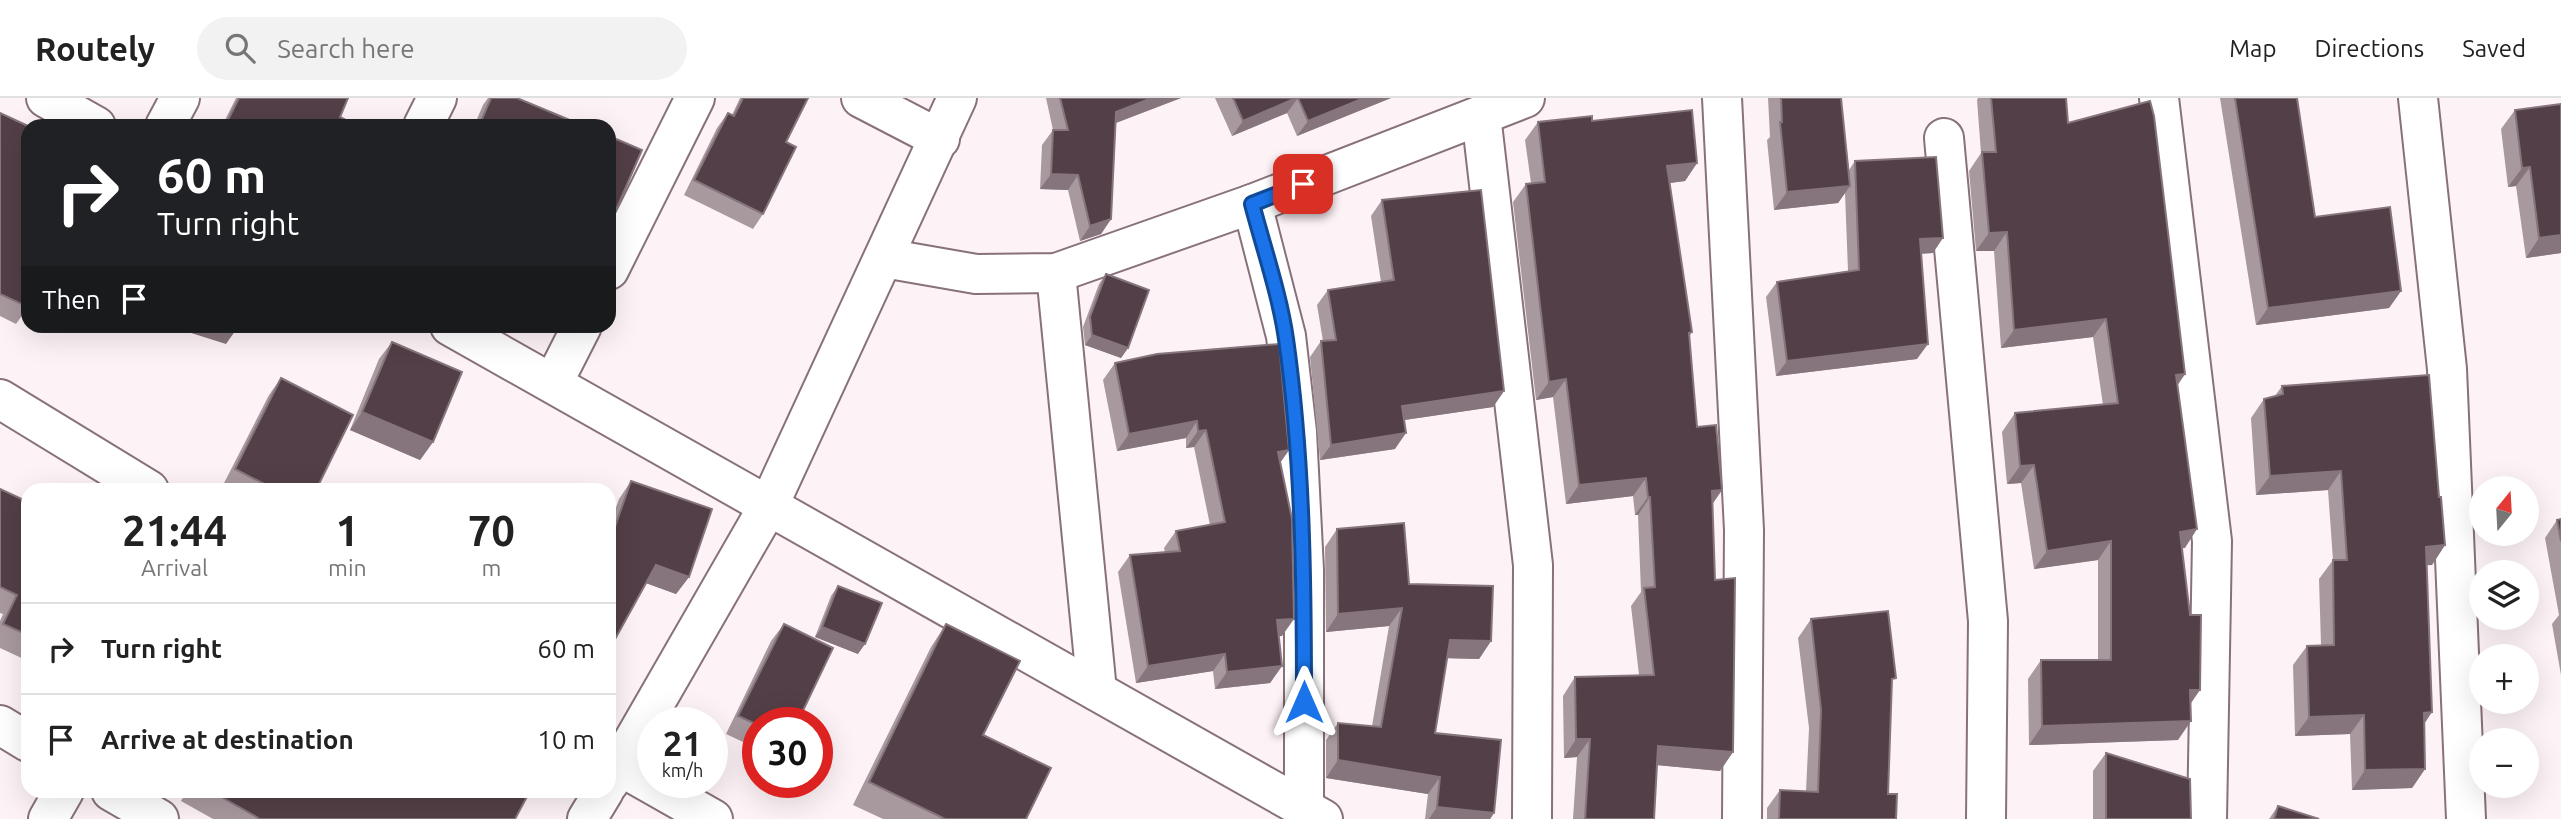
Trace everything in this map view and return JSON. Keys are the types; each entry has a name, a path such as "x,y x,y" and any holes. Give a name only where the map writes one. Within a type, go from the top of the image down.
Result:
{"street":[{"path":"46,98 84,119"},
{"path":"169,119 180,98"},
{"path":"426,119 437,98"},
{"path":"616,256 695,98"},
{"path":"861,98 940,139"},
{"path":"616,765 769,505 957,98"},
{"path":"884,258 976,274 1056,272 1252,204 1525,98"},
{"path":"1722,98 1744,530 1742,819"},
{"path":"2159,98 2212,541 2207,819"},
{"path":"2418,98 2447,369 2466,819"},
{"path":"1481,116 1533,565 1532,819"},
{"path":"1944,138 1988,621 1986,819"},
{"path":"1252,204 1286,336 1297,432 1314,813"},
{"path":"1056,272 1097,691"},
{"path":"463,333 1314,813"},
{"path":"553,383 578,333"},
{"path":"0,399 138,483"},
{"path":"0,725 21,738"},
{"path":"616,778 713,819"},
{"path":"48,819 60,798"},
{"path":"123,798 159,819"},
{"path":"587,819 598,798"}],"building":[{"path":"239,98 348,98 340,117 344,119 228,119"},
{"path":"491,98 517,98 567,119 482,119"},
{"path":"743,98 808,98 786,142 796,147 763,214 694,180 728,113 734,116"},
{"path":"1060,98 1152,98 1116,112 1111,219 1090,226 1078,175 1051,174 1053,130 1068,130"},
{"path":"1233,98 1296,98 1243,121"},
{"path":"1298,98 1364,98 1308,121"},
{"path":"1781,98 1841,98 1850,186 1787,192 1780,122"},
{"path":"1991,98 2066,98 2068,123 2150,101 2185,374 2176,375 2197,529 2180,532 2190,615 2201,615 2200,690 2190,690 2191,721 2042,726 2041,660 2111,660 2111,541 2047,551 2034,465 2020,466 2015,413 2118,403 2106,319 2014,330 2007,232 1989,233 1982,152 1996,152"},
{"path":"2235,98 2297,98 2315,217 2390,207 2401,291 2268,308"},
{"path":"2561,104 2561,235 2539,238 2530,167 2522,168 2515,110"},
{"path":"1692,110 1697,163 1667,166 1692,332 1689,333 1697,427 1716,425 1722,490 1712,491 1715,580 1735,578 1733,752 1658,746 1654,819 1585,819 1590,739 1576,739 1575,677 1654,675 1644,588 1655,587 1650,497 1646,478 1579,485 1566,379 1549,382 1526,184 1545,182 1538,122 1592,116 1592,121"},
{"path":"0,113 21,123 21,304 0,294"},
{"path":"616,139 642,150 616,210"},
{"path":"1936,157 1943,238 1920,239 1928,344 1787,361 1777,282 1859,270 1855,161"},
{"path":"1481,190 1504,391 1402,406 1406,433 1331,445 1321,341 1336,340 1328,290 1394,280 1382,200"},
{"path":"1106,274 1149,290 1128,348 1092,335 1090,317"},
{"path":"392,342 462,372 433,442 362,412"},
{"path":"1279,344 1289,450 1278,452 1292,519 1294,619 1277,620 1282,666 1227,672 1225,654 1148,666 1130,555 1180,551 1176,531 1225,522 1206,430 1198,431 1197,421 1129,434 1115,363 1157,354"},
{"path":"2429,375 2445,545 2426,547 2432,712 2424,713 2425,769 2365,770 2364,715 2309,717 2307,646 2334,645 2333,560 2347,560 2341,471 2270,476 2264,399 2283,394 2282,386"},
{"path":"281,378 353,415 319,483 262,483 235,469"},
{"path":"631,481 712,509 689,577 656,565 616,637 616,524"},
{"path":"0,489 21,499 21,632 3,624 17,595 0,587"},
{"path":"2561,519 2561,541 2557,520"},
{"path":"1404,523 1409,584 1493,586 1491,641 1450,640 1435,733 1501,740 1494,813 1437,807 1440,777 1338,760 1338,723 1381,727 1402,608 1338,614 1337,529"},
{"path":"838,586 882,603 865,644 822,627"},
{"path":"1888,611 1896,678 1892,679 1888,794 1897,794 1896,819 1779,819 1780,790 1818,792 1821,710 1811,619"},
{"path":"784,624 833,648 805,707 742,707"},
{"path":"946,624 1020,661 983,735 1051,768 1026,819 945,819 869,782"},
{"path":"2106,753 2190,779 2191,819 2106,819"},
{"path":"223,798 526,798 515,819 260,819"},
{"path":"2278,806 2319,819 2274,819"}],"route":[{"path":"1303,184 1252,204 1286,336 1297,432 1304,570 1304,702"}]}
